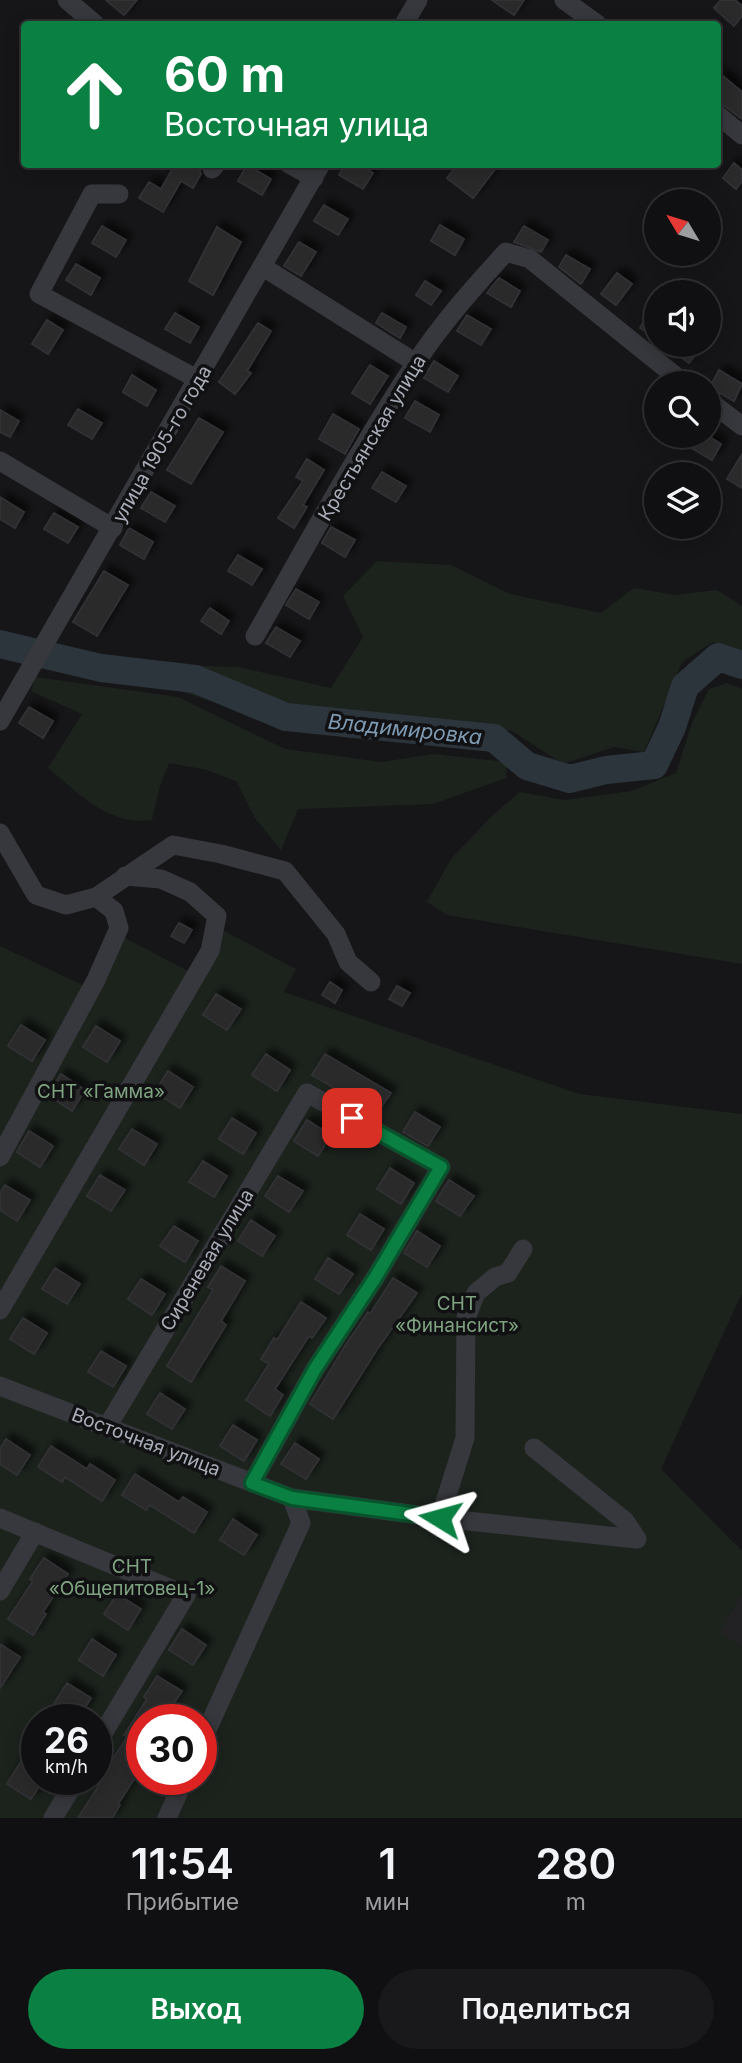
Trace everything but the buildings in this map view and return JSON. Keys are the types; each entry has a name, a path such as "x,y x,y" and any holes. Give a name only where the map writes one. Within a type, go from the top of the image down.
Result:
{"street":[{"path":"67,0 91,21"},
{"path":"406,21 418,0"},
{"path":"564,0 593,21"},
{"path":"721,118 742,135"},
{"name":"улица 1905-го года","path":"0,722 318,171"},
{"path":"119,194 92,194 39,294 199,380"},
{"name":"Крестьянская улица","path":"255,636 346,477 416,363 506,252 530,259 669,371"},
{"path":"263,267 416,363"},
{"path":"721,410 742,426"},
{"path":"0,461 113,528"},
{"path":"0,833 36,895 65,905 96,898 173,845 285,871 336,934 348,962 371,982"},
{"path":"0,1310 210,951 217,916 190,892 161,879 125,876"},
{"path":"0,1157 96,980 119,928 114,911 96,898"},
{"name":"Сиреневая улица","path":"107,1427 307,1093 441,1167 375,1278 315,1369 252,1483"},
{"path":"440,1518 464,1438 466,1318 476,1293 495,1277 508,1273 523,1249"},
{"name":"Восточная улица","path":"0,1385 292,1498 440,1518 637,1539 625,1521 534,1448"},
{"path":"217,1708 301,1523 292,1498"},
{"path":"0,1517 186,1595 112,1718"},
{"path":"0,1591 34,1532"},
{"path":"53,1818 67,1795"},
{"path":"167,1818 177,1795"}],"shaded area":[{"path":"742,1594 742,1646 718,1633"}],"green space":[{"path":"377,561 451,565 510,594 601,613 634,588 675,595 717,590 742,606 742,655 713,642 682,662 644,752 614,747 563,764 512,731 453,721 352,739 234,709 171,688 176,665 238,667 331,688 363,637 343,596"},
{"path":"35,677 178,697 285,749 382,762 433,754 507,762 506,778 433,804 298,809 281,850 255,818 236,781 207,770 169,763 159,789 152,820 122,818 96,806 48,768 82,714 31,691"},
{"path":"727,683 742,689 742,964 447,915 427,902 451,859 492,816 520,792 565,800 632,791 676,773 692,723 709,689"},
{"name":"СНТ «Финансист»","path":"219,928 296,969 284,992 579,1094 742,1114 742,1293 661,1469 742,1551 742,1594 719,1633 742,1646 742,1818 0,1818 0,946 97,992 125,938 190,972"}],"waterway":[{"name":"Владимировка","path":"0,644 101,668 195,679 286,717 494,738 527,766 570,779 606,770 654,765 672,727 685,686 718,657 742,665"}],"route":[{"path":"352,1118 441,1167 375,1278 315,1369 252,1483 292,1498 440,1518"}],"park label":[{"name":"СНТ «Гамма»","path":"101,1091"},
{"name":"СНТ «Общепитовец-1»","path":"132,1577"}]}
